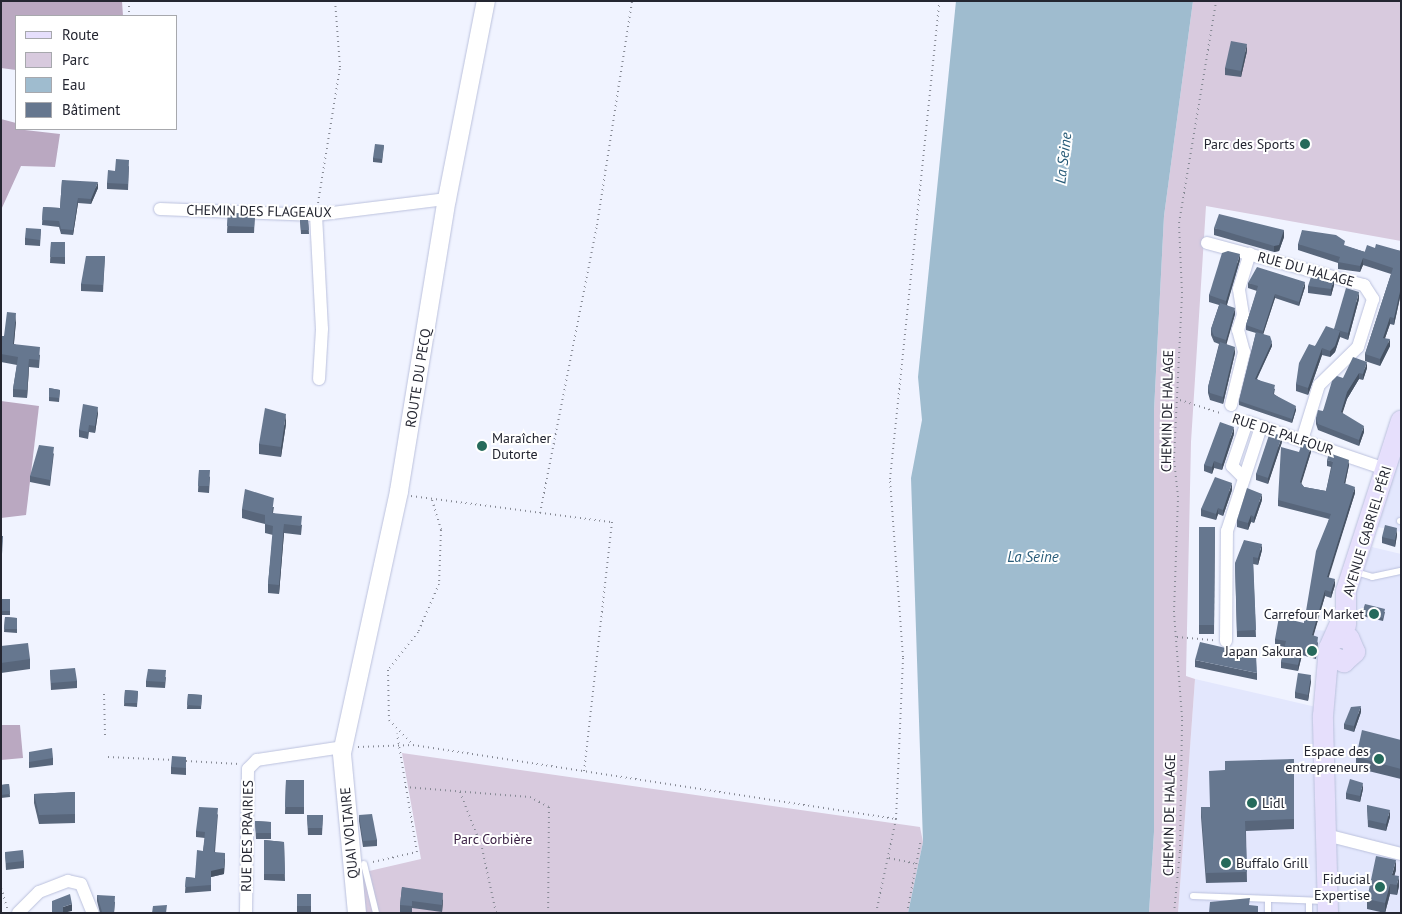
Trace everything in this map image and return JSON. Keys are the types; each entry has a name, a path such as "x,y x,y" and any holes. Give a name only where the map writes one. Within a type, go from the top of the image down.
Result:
{"main road":[{"name":"ROUTE DU PECQ","path":"343,750 399,491 447,199 486,1"},
{"name":"AVENUE GABRIEL PÉRI","path":"1327,906 1330,836 1330,722 1339,648 1352,570 1399,430"},
{"name":"QUAI VOLTAIRE","path":"343,750 357,913"}],"street":[{"name":"CHEMIN DES FLAGEAUX","path":"160,209 316,215 447,199"},
{"path":"316,215 322,329 319,379"},
{"name":"RUE DU HALAGE","path":"1207,243 1364,285 1373,299 1358,346 1319,385 1302,440"},
{"name":"RUE DU HALAGE","path":"1231,405 1244,352 1238,330 1243,315 1239,289 1250,254"},
{"path":"1244,478 1232,466 1247,422"},
{"name":"RUE DE PALFOUR","path":"1247,422 1385,469"},
{"path":"1226,641 1227,531 1261,427"},
{"name":"RUE DES PRAIRIES","path":"246,913 251,765 257,760 343,750"},
{"path":"1330,836 1401,854"},
{"path":"18,913 39,892 68,881 80,884 93,913"}],"lane":[{"path":"1352,570 1372,577 1401,571"},
{"path":"364,864 376,913"},
{"path":"1194,896 1268,899 1327,906"},
{"path":"1268,899 1268,913"},
{"path":"1310,913 1327,906"}],"path":[{"path":"129,1 129,15"},
{"path":"316,215 340,67 336,1"},
{"path":"540,512 597,225 632,1"},
{"path":"876,913 896,819 903,657 890,479 939,1"},
{"name":"CHEMIN DE HALAGE","path":"1174,913 1180,850 1182,717 1177,637 1178,497 1174,458 1180,400 1179,223 1216,1"},
{"name":"RUE DE PALFOUR","path":"1180,400 1247,422"},
{"path":"399,491 432,500 612,522 584,771"},
{"path":"364,864 417,852 397,734 390,720 388,670 431,610 440,575 441,530 432,500"},
{"path":"1177,637 1226,641"},
{"path":"104,694 105,736"},
{"path":"397,734 413,745"},
{"path":"343,750 413,745 896,819"},
{"path":"108,757 251,765"},
{"path":"405,787 530,797 549,807 552,826 548,913"},
{"path":"460,792 482,848 496,913"},
{"path":"907,913 918,864 921,838"},
{"path":"889,858 918,864"},
{"path":"1,888 8,913"}],"shaded area":[{"path":"1,1 122,1 123,15 15,15 15,70 1,68"},
{"path":"1,119 15,123 15,130 60,134 55,167 21,166 1,210"},
{"path":"1,401 39,406 26,515 1,518"},
{"path":"1401,450 1401,532 1378,527"},
{"path":"1372,547 1401,554 1401,913 1178,913 1195,679 1316,707 1334,666 1297,653 1303,629 1341,632"},
{"path":"1,725 20,725 23,758 1,760"}],"green space":[{"path":"1193,1 1401,1 1401,241 1206,206 1191,442 1186,676 1195,679 1178,913 1149,913 1154,832 1154,411 1164,216"},
{"name":"Parc Corbière","path":"402,753 920,827 923,842 908,913 357,913 352,875 421,859"}],"water":[{"name":"La Seine","path":"956,1 1193,1 1164,216 1154,411 1154,832 1149,913 908,913 923,842 911,478 922,420 918,377"}],"building":[{"path":"1231,41 1247,44 1241,71 1225,68"},
{"path":"375,144 384,145 382,159 373,158"},
{"path":"116,159 129,160 128,184 107,183 108,170 115,171"},
{"path":"62,180 98,182 91,199 78,198 73,230 61,229 59,221 42,220 43,207 60,208"},
{"path":"228,213 255,214 254,227 227,226"},
{"path":"1219,214 1284,230 1279,245 1274,246 1214,228"},
{"path":"300,220 308,220 309,230 301,230"},
{"path":"26,228 41,229 40,240 25,238"},
{"path":"1302,230 1336,235 1345,241 1344,245 1365,252 1367,245 1375,248 1376,244 1401,251 1401,287 1394,318 1390,317 1383,338 1390,339 1380,359 1365,354 1393,268 1363,258 1360,266 1338,262 1340,257 1298,244"},
{"path":"51,242 65,242 65,257 50,257"},
{"path":"1228,251 1240,254 1226,301 1209,295 1222,253"},
{"path":"86,256 105,256 103,285 81,284"},
{"path":"1257,267 1305,282 1299,302 1275,294 1263,331 1246,325 1258,286 1248,283"},
{"path":"1312,274 1334,279 1331,289 1308,286"},
{"path":"1346,288 1359,292 1348,333 1334,329"},
{"path":"1220,303 1235,308 1226,340 1214,336 1211,329"},
{"path":"7,312 16,313 13,344 40,347 39,360 29,359 27,390 13,389 18,357 1,354 1,336 4,336"},
{"path":"1326,326 1340,331 1335,346 1330,351 1322,348 1308,388 1296,384 1299,363 1309,344 1315,346"},
{"path":"1256,332 1270,336 1272,342 1255,379 1275,385 1273,394 1296,406 1292,419 1239,401"},
{"path":"1220,342 1235,347 1223,397 1210,393 1208,387"},
{"path":"1353,357 1367,362 1363,374 1359,373 1347,392 1341,412 1364,426 1359,440 1318,424 1316,418 1318,410 1323,411 1332,381 1337,376 1343,378"},
{"path":"49,388 60,390 59,398 49,397"},
{"path":"83,404 98,407 95,426 89,425 88,432 79,430"},
{"path":"265,408 286,414 281,447 259,444"},
{"path":"1220,422 1234,427 1222,464 1214,461 1212,467 1204,465"},
{"path":"1270,432 1282,436 1268,478 1256,474"},
{"path":"1302,443 1311,446 1300,482 1304,487 1326,491 1333,462 1327,460 1329,453 1349,460 1344,483 1355,487 1327,577 1335,579 1331,592 1325,590 1312,635 1318,637 1316,653 1302,649 1298,665 1281,662 1286,641 1275,639 1279,617 1304,623 1316,551 1331,514 1278,500 1281,447 1299,452"},
{"path":"39,445 54,447 50,480 30,476"},
{"path":"199,470 210,470 209,486 198,486"},
{"path":"1215,477 1232,483 1223,510 1218,508 1216,514 1201,509"},
{"path":"1247,488 1262,494 1254,517 1251,515 1248,523 1237,520"},
{"path":"245,489 274,498 272,513 302,516 301,526 284,524 279,585 268,584 273,526 265,524 265,515 242,509"},
{"path":"1385,525 1397,528 1395,540 1382,537"},
{"path":"1199,527 1215,527 1214,625 1199,625"},
{"path":"1,536 3,536 2,554 1,554"},
{"path":"1244,540 1262,544 1258,558 1253,557 1256,630 1237,631 1235,563"},
{"path":"1,599 10,599 10,611 1,611"},
{"name":"Carrefour Market","path":"1365,604 1385,609 1383,618 1362,613"},
{"path":"5,617 17,618 17,629 4,629"},
{"path":"1200,642 1256,655 1257,673 1195,660"},
{"path":"28,643 30,659 1,663 1,646"},
{"path":"75,668 77,681 51,683 50,670"},
{"path":"148,669 166,670 165,682 146,681"},
{"path":"1298,673 1311,675 1308,695 1295,692"},
{"path":"125,690 138,691 137,703 124,703"},
{"path":"188,694 202,695 201,706 187,705"},
{"path":"1361,706 1354,726 1344,724 1351,707"},
{"name":"Espace des entrepreneurs","path":"1362,730 1401,740 1401,769 1356,757"},
{"path":"52,748 53,758 29,762 29,752"},
{"path":"172,756 186,757 186,768 171,767"},
{"name":"Lidl","path":"1294,759 1294,819 1245,821 1247,872 1206,873 1201,807 1210,807 1209,771 1225,770 1225,761"},
{"path":"1350,779 1363,783 1360,796 1346,793"},
{"path":"286,780 304,780 304,807 285,807"},
{"path":"9,784 10,794 1,795 1,785"},
{"path":"75,792 75,814 39,815 34,794"},
{"path":"1367,805 1390,810 1386,824 1368,820"},
{"path":"199,807 218,808 214,852 225,853 224,868 211,871 211,885 185,887 186,877 195,878 197,850 203,851 205,832 196,831"},
{"path":"372,814 377,840 363,841 359,815"},
{"path":"307,815 323,815 322,828 308,828"},
{"path":"255,821 271,822 271,833 256,833"},
{"path":"264,840 284,842 285,874 264,874"},
{"path":"23,850 24,861 6,863 5,852"},
{"path":"1376,856 1396,860 1392,875 1399,876 1397,885 1390,884 1385,903 1367,899"},
{"path":"402,887 443,893 442,905 412,901 412,906 400,905"},
{"path":"70,894 72,904 63,907 63,913 52,913 52,901"},
{"path":"297,894 311,894 311,906 297,906"},
{"path":"97,895 115,896 114,913 102,912"},
{"path":"1250,898 1249,905 1258,906 1258,913 1209,913 1210,902"},
{"path":"167,905 166,913 152,913 153,906"}],"place":[{"name":"Parc des Sports","path":"1305,144"},
{"name":"Maraîcher Dutorte","path":"482,446"},
{"name":"Carrefour Market","path":"1374,614"},
{"name":"Japan Sakura","path":"1312,651"},
{"name":"Espace des entrepreneurs","path":"1379,759"},
{"name":"Lidl","path":"1252,803"},
{"name":"Buffalo Grill","path":"1226,863"},
{"name":"Fiducial Expertise","path":"1380,887"}]}
